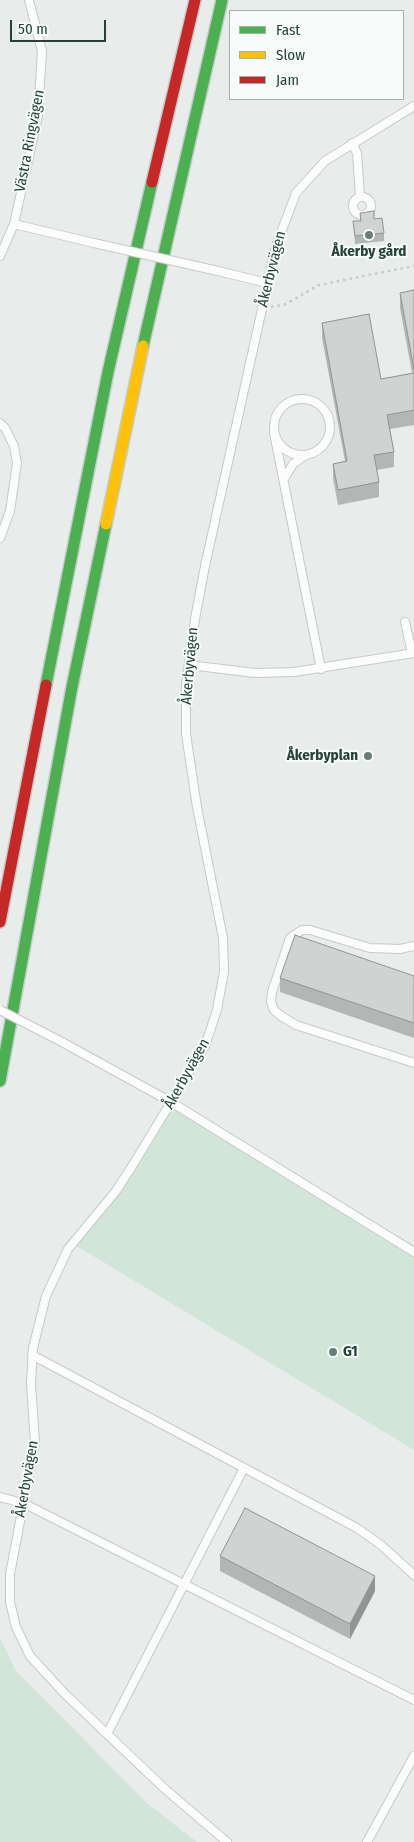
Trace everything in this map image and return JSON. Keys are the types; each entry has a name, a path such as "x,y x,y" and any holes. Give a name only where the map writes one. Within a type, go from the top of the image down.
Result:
{"highway":[{"path":"0,922 108,372 195,0"},
{"path":"0,1081 74,677 154,294 222,0"}],"lane":[{"name":"Västra Ringvägen","path":"0,256 14,224 38,116 42,82 42,52 29,0"},
{"name":"Åkerbyvägen","path":"227,1842 165,1789 107,1734 30,1656 16,1627 10,1602 10,1574 22,1503 35,1443 31,1384 32,1356 38,1320 46,1296 68,1249 116,1191 172,1102 205,1046 217,1010 224,972 222,938 197,808 186,734 189,665 205,566 276,246 296,193 325,161 414,106"},
{"path":"352,143 357,153 360,197"},
{"path":"14,224 267,283"},
{"path":"284,480 287,470 292,464 319,449 329,434 328,414 320,404 308,399 288,402 279,410 274,424 274,433 321,668"},
{"path":"0,423 5,428 14,446 17,463 10,511 0,538"},
{"path":"274,433 284,448 295,454 308,454"},
{"path":"189,665 255,673 321,668 413,653 405,622"},
{"path":"414,946 400,949 377,949 310,930 295,933 290,938 272,992 274,1010 296,1025 414,1063"},
{"path":"0,1010 172,1102 414,1252"},
{"path":"32,1356 357,1528 380,1545 414,1576"},
{"path":"107,1734 244,1468"},
{"path":"0,1497 22,1503 414,1700"},
{"path":"367,1842 414,1756"}],"path":[{"path":"262,306 275,307 286,304 319,285 329,282 414,266"}],"green space":[{"name":"G1","path":"172,1106 414,1255 414,1450 75,1245"},
{"path":"0,1638 16,1671 147,1803 197,1842 0,1842"}],"building":[{"path":"374,211 374,219 382,218 384,233 355,236 353,221 361,221 360,213"},
{"path":"414,290 414,369 400,293"},
{"path":"369,314 381,379 414,373 414,410 387,415 394,452 374,455 379,482 338,490 333,464 347,461 322,323"},
{"path":"295,935 414,976 414,1023 280,978"},
{"path":"245,1508 375,1576 350,1624 220,1556"}],"traffic: fast":[{"path":"143,346 222,0"},
{"path":"46,685 108,372 152,182"},
{"path":"0,1081 72,687 106,524"}],"traffic: slow":[{"path":"106,524 143,346"}],"traffic: jam":[{"path":"152,182 195,0"},
{"path":"0,922 46,685"}],"place":[{"name":"Åkerby gård","path":"369,235"},
{"name":"Åkerbyplan","path":"368,756"},
{"name":"G1","path":"333,1352"}]}
